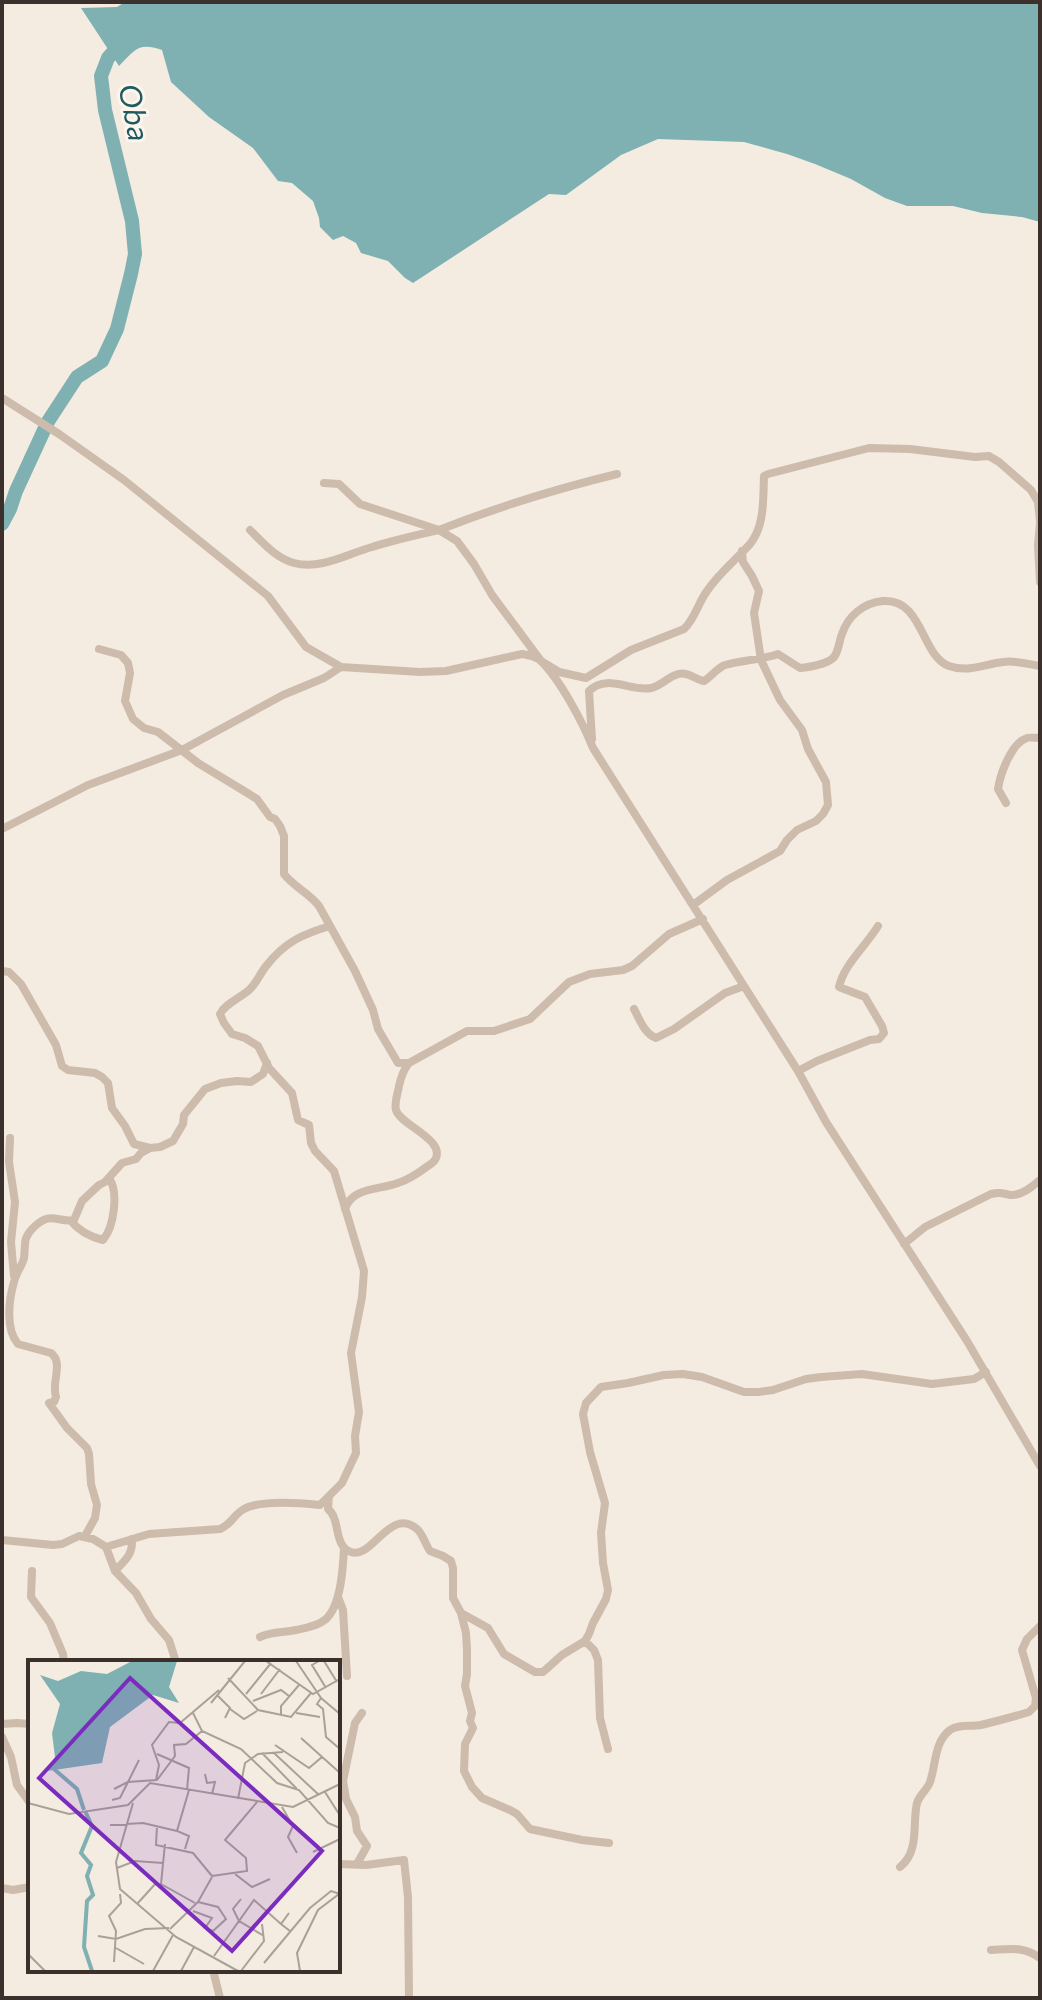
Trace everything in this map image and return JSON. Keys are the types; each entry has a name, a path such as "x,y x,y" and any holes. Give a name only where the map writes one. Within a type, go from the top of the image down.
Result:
{"street":[{"path":"2,398 124,480 268,596 306,647 341,667 446,671 522,654 535,657 559,672 586,678 631,650 684,629 691,623 706,592 752,542 763,506 764,476 869,448 989,456 999,462 1031,490 1038,502 1040,582"},
{"path":"250,530 271,551 290,562 319,564 439,530 562,487 617,474"},
{"path":"324,483 339,484 360,504 439,530 457,541 474,564 492,595 561,687 593,748 986,1372 1040,1466"},
{"path":"457,541 459,522"},
{"path":"693,905 727,880 780,851 797,830 816,821 828,805 826,782 808,749 802,730 780,700 761,660 754,613 759,591 743,562 742,551"},
{"path":"593,748 589,691 592,687 613,683 650,688 685,673 704,681 724,666 778,654 800,668 827,662 837,653 850,618 861,608 882,601 899,603 918,621 933,652 947,666 976,669 1004,662 1040,666"},
{"path":"99,649 121,655 128,663 130,673 125,701 133,719 144,728 158,732 209,771 257,799 275,819 284,836 284,874 312,897 355,971 388,1048 398,1063 409,1063"},
{"path":"2,829 88,785 182,750 341,667"},
{"path":"1006,803 998,789 1004,766 1019,743 1027,737 1040,738"},
{"path":"345,1210 349,1200 357,1194 399,1183 422,1171 437,1156 429,1140 396,1113 398,1089 403,1070 409,1063 467,1031 494,1031 530,1019 569,982 590,974 614,972 632,966 669,934 703,919"},
{"path":"106,1547 149,1534 220,1529 228,1526 247,1507 305,1503 320,1505 345,1479 356,1453 359,1412 351,1353 364,1271 334,1171 315,1151 309,1125 298,1120 292,1093 267,1063 258,1046 253,1041 232,1034 220,1014 221,1010 251,988 267,965 290,942 308,932 330,926"},
{"path":"798,1071 879,1039 884,1033 865,997 839,987 854,958 878,926"},
{"path":"2,971 9,972 21,984 56,1045 62,1066 68,1070 95,1073 108,1083 112,1108 134,1144 150,1148 173,1141 183,1124 184,1115 205,1089 221,1083 251,1082 263,1074 267,1063"},
{"path":"634,1009 645,1030 656,1038 725,993 744,986"},
{"path":"10,1138 9,1162 15,1202 9,1213 15,1216 11,1242 14,1281 11,1332 18,1344 55,1354 58,1360 53,1389 56,1397 54,1402 49,1403 87,1448 97,1505 95,1518 85,1536"},
{"path":"71,1221 82,1201 122,1163 136,1159 150,1148"},
{"path":"14,1281 24,1260 23,1244 32,1229 48,1219 57,1217 71,1221 85,1233 103,1240 112,1226 115,1194 109,1178"},
{"path":"904,1244 925,1227 991,1194 1000,1192 1014,1196 1040,1180"},
{"path":"461,1613 488,1628 504,1654 535,1672 547,1670 562,1655 585,1641 608,1590 601,1533 605,1503 583,1414 586,1403 601,1387 683,1374 702,1377 744,1392 759,1392 821,1377 862,1374 932,1384 974,1379 986,1372"},
{"path":"329,1496 328,1509 333,1512 339,1538 344,1548 351,1552 364,1550 387,1530 405,1524 415,1527 430,1551 451,1561 453,1598 466,1633 465,1686 473,1728 465,1744 464,1771 472,1787 482,1798 517,1814 530,1829 609,1843"},
{"path":"2,1540 53,1545 85,1536 106,1547 115,1571 136,1593 151,1619 169,1640 175,1660"},
{"path":"115,1571 130,1556 132,1539"},
{"path":"260,1637 271,1632 316,1625 326,1619 336,1605 344,1548"},
{"path":"32,1571 31,1597 50,1623 64,1660"},
{"path":"338,1596 343,1610 347,1676"},
{"path":"466,1633 474,1621"},
{"path":"900,1867 906,1862 916,1837 918,1799 930,1784 940,1742 949,1731 959,1726 976,1726 1029,1712 1035,1706 1036,1698 1022,1650 1027,1639 1040,1626"},
{"path":"585,1641 598,1660 600,1718 608,1749"},
{"path":"357,1864 367,1846 357,1831 341,1781 355,1723 362,1713"},
{"path":"2,1724 28,1724"},
{"path":"2,1737 11,1757 17,1785 28,1800"},
{"path":"340,1864 366,1865 404,1860 408,1897 409,1998"},
{"path":"2,1888 28,1887"},
{"path":"991,1950 1016,1947 1040,1958"},
{"path":"214,1972 220,1998"}],"water":[{"path":"125,2 1040,2 1040,222 953,206 907,206 815,164 744,142 658,139 621,155 566,195 549,194 413,283 388,261 361,253 356,243 343,236 333,240 320,227 313,201 292,183 278,181 253,148 209,117 171,82 162,50 142,47 119,66 81,8 117,7"}],"waterway":[{"name":"Oba","path":"47,423 77,377 102,361 117,329 135,254 132,221 105,110 101,76 108,58 123,41"},
{"name":"Oba","path":"2,524 45,428"}]}
